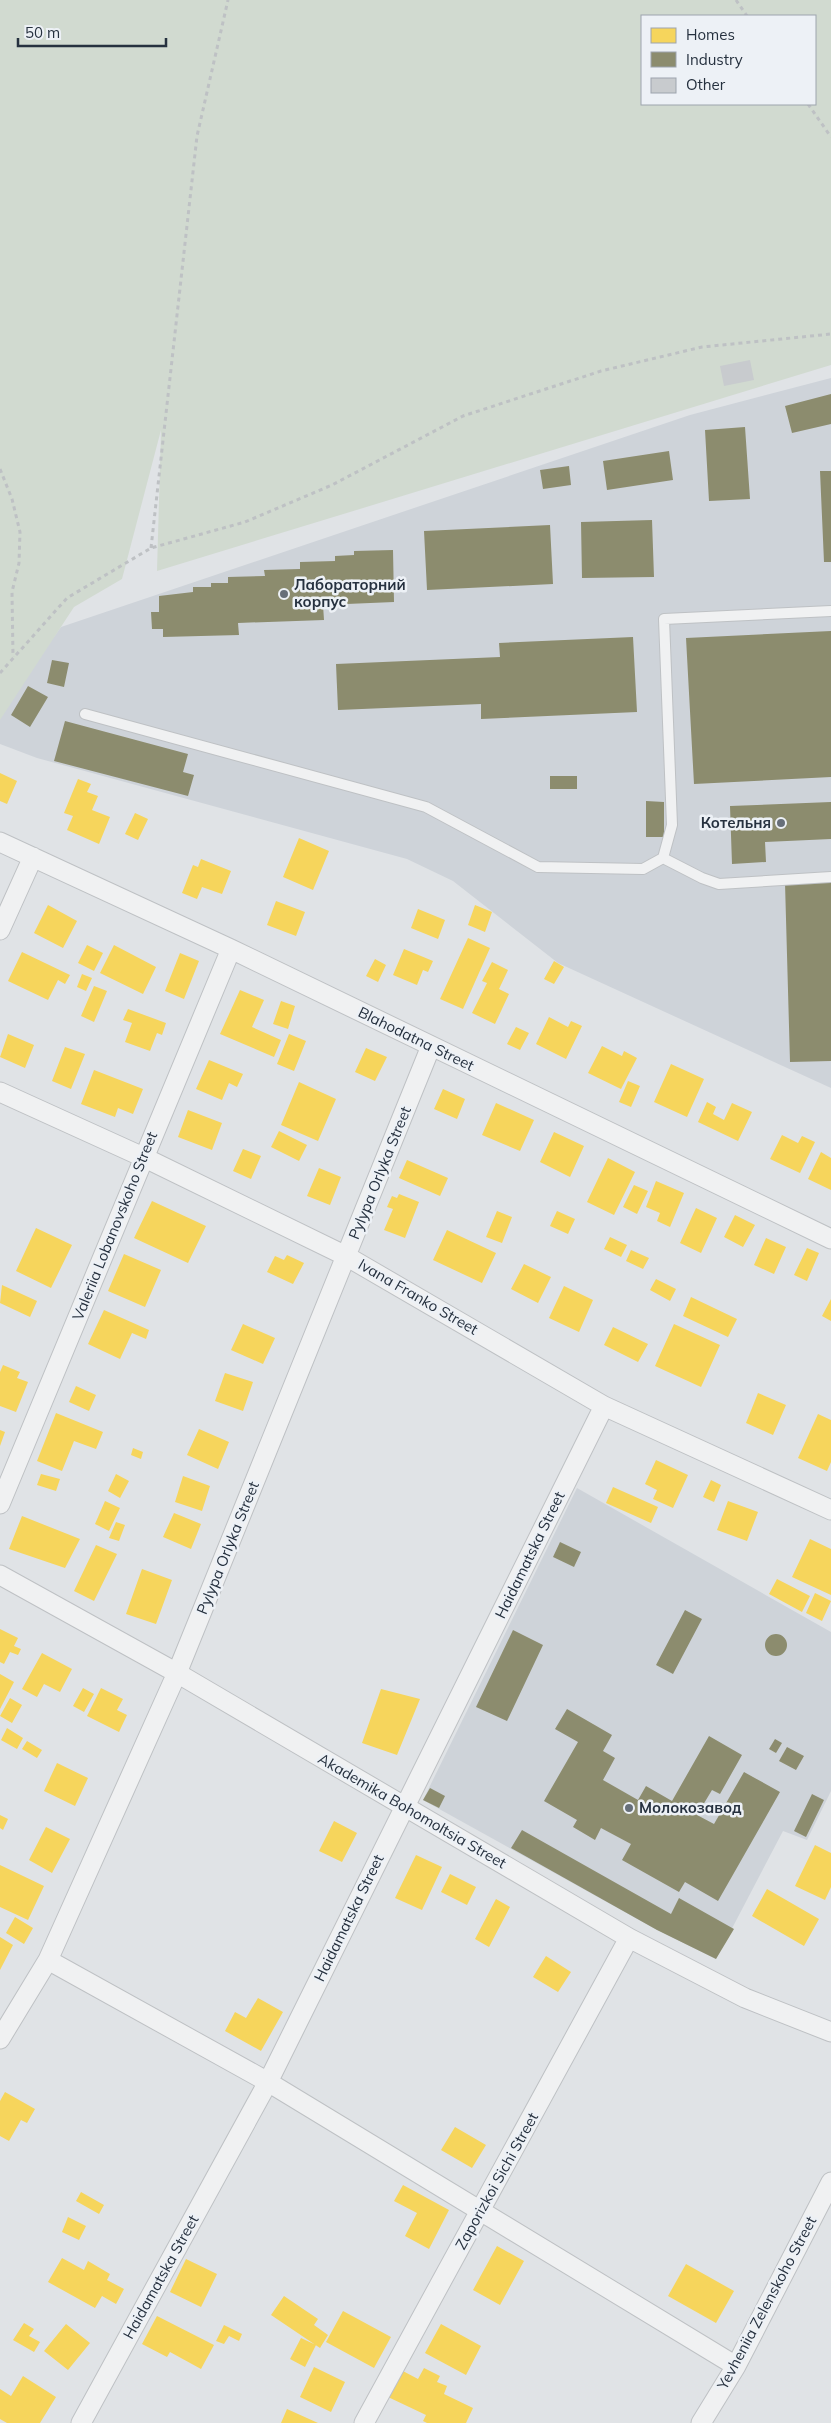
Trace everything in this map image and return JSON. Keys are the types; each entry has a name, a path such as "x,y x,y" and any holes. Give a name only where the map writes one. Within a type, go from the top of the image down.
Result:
{"street":[{"name":"Blahodatna Street","path":"0,842 230,949 831,1239"},
{"path":"0,930 33,857"},
{"name":"Valeriia Lobanovskoho Street","path":"0,1504 230,949"},
{"name":"Pylypa Orlyka Street","path":"0,2039 48,1960 177,1674 431,1046"},
{"name":"Ivana Franko Street","path":"0,1092 143,1157 346,1256 604,1406 831,1510"},
{"name":"Haidamatska Street","path":"81,2423 268,2082 604,1406"},
{"name":"Akademika Bohomoltsia Street","path":"0,1575 177,1674 629,1938 745,1998 831,2032"},
{"name":"Zaporizkoi Sichi Street","path":"364,2423 629,1938"},
{"path":"48,1960 268,2082 480,2213 736,2366"},
{"name":"Yevheniia Zelenskoho Street","path":"701,2423 736,2366 831,2182"}],"lane":[{"path":"85,714 426,807 538,867 643,869 664,858 672,825 664,619 831,611"},
{"path":"664,858 702,878 719,884 831,878"}],"path":[{"path":"151,548 197,136 228,0"},
{"path":"736,0 746,15"},
{"path":"809,105 831,137"},
{"path":"0,673 67,598 151,548 245,522 332,485 463,416 601,371 702,347 831,334"},
{"path":"0,469 12,499 20,532 19,563 12,592 13,658"}],"shaded area":[{"path":"0,0 831,0 831,365 157,571 161,430 122,579 74,607 0,720"},
{"path":"831,378 831,1088 558,963 453,881 407,859 37,758 0,744 0,712 61,627 690,415"},
{"name":"Молокозавод","path":"577,1488 831,1632 831,1791 807,1840 783,1831 716,1959 657,1930 423,1800"}],"building: Homes":[{"path":"0,773 17,781 7,804 0,801"},
{"path":"78,779 91,784 87,792 98,796 92,810 110,817 99,844 67,830 73,816 64,813"},
{"path":"135,813 148,819 138,840 125,834"},
{"path":"299,838 329,851 313,890 283,877"},
{"path":"201,859 231,871 222,894 202,887 197,899 182,893 193,865 198,867"},
{"path":"276,901 305,912 296,936 267,925"},
{"path":"48,905 77,921 63,948 34,933"},
{"path":"475,905 492,912 485,932 468,925"},
{"path":"418,909 445,920 438,939 411,928"},
{"path":"468,938 490,948 463,1009 440,999"},
{"path":"87,945 103,953 94,971 78,963"},
{"path":"114,945 156,967 143,994 100,973"},
{"path":"404,949 433,961 428,972 423,970 417,985 393,975"},
{"path":"22,952 70,975 65,984 58,980 48,1000 8,981"},
{"path":"180,953 199,961 184,999 165,991"},
{"path":"375,959 386,965 378,982 366,976"},
{"path":"554,961 564,967 554,984 544,979"},
{"path":"492,962 508,970 499,989 509,994 495,1024 472,1013 487,983 482,981"},
{"path":"82,974 92,978 86,991 77,987"},
{"path":"94,986 107,991 94,1022 81,1016"},
{"path":"240,990 264,1000 252,1027 281,1040 274,1057 220,1034"},
{"path":"281,1001 295,1006 288,1029 273,1024"},
{"path":"128,1009 166,1023 162,1035 157,1033 150,1051 125,1042 132,1023 123,1020"},
{"path":"549,1017 568,1027 571,1021 582,1026 566,1059 536,1044"},
{"path":"516,1027 529,1033 520,1050 507,1044"},
{"path":"8,1034 34,1045 25,1068 0,1057"},
{"path":"289,1034 306,1041 294,1071 277,1064"},
{"path":"602,1046 622,1056 624,1051 637,1058 621,1089 588,1073"},
{"path":"65,1047 85,1054 71,1089 52,1081"},
{"path":"366,1048 387,1057 375,1081 355,1072"},
{"path":"209,1060 243,1074 237,1087 229,1083 222,1100 196,1089"},
{"path":"671,1064 704,1079 687,1117 654,1102"},
{"path":"94,1070 143,1089 133,1114 118,1108 115,1117 81,1104"},
{"path":"628,1081 640,1086 631,1107 619,1102"},
{"path":"299,1082 336,1099 318,1141 281,1125"},
{"path":"443,1089 465,1099 457,1119 434,1109"},
{"path":"707,1102 716,1107 713,1114 724,1120 732,1103 752,1112 738,1141 698,1122"},
{"path":"496,1103 534,1120 520,1151 482,1135"},
{"path":"188,1110 222,1123 212,1150 178,1137"},
{"path":"279,1131 307,1145 299,1161 271,1147"},
{"path":"554,1132 584,1146 570,1177 540,1162"},
{"path":"782,1135 798,1143 802,1136 815,1142 800,1173 770,1159"},
{"path":"243,1149 261,1156 251,1179 233,1171"},
{"path":"821,1152 831,1158 831,1190 808,1179"},
{"path":"608,1158 635,1172 614,1215 587,1202"},
{"path":"407,1160 448,1178 440,1196 399,1178"},
{"path":"319,1168 341,1177 330,1205 307,1196"},
{"path":"656,1181 684,1193 670,1227 657,1221 660,1213 646,1207"},
{"path":"634,1185 648,1191 637,1214 623,1207"},
{"path":"399,1194 419,1202 405,1238 384,1230 393,1209 387,1207 392,1196 397,1198"},
{"path":"152,1201 206,1226 188,1263 134,1238"},
{"path":"696,1208 717,1218 701,1253 680,1243"},
{"path":"497,1211 512,1217 502,1243 486,1237"},
{"path":"557,1211 575,1219 568,1234 550,1226"},
{"path":"735,1215 755,1225 743,1247 724,1237"},
{"path":"36,1228 72,1245 51,1288 16,1271"},
{"path":"447,1230 496,1253 482,1283 433,1260"},
{"path":"610,1237 627,1245 621,1257 604,1249"},
{"path":"766,1238 786,1247 774,1274 754,1265"},
{"path":"807,1248 819,1253 807,1281 794,1275"},
{"path":"631,1250 649,1258 643,1269 626,1261"},
{"path":"124,1254 161,1270 145,1307 108,1291"},
{"path":"287,1255 304,1263 293,1284 267,1272 275,1256 284,1260"},
{"path":"524,1264 551,1277 538,1303 511,1289"},
{"path":"656,1279 676,1289 670,1301 650,1290"},
{"path":"2,1285 37,1301 30,1317 0,1303"},
{"path":"564,1286 593,1300 579,1332 549,1318"},
{"path":"691,1297 737,1319 728,1337 683,1316"},
{"path":"831,1299 831,1321 822,1316"},
{"path":"104,1310 149,1330 146,1339 132,1333 120,1359 88,1344"},
{"path":"243,1324 275,1338 263,1364 231,1350"},
{"path":"674,1324 720,1345 701,1387 655,1366"},
{"path":"613,1327 648,1344 638,1362 604,1345"},
{"path":"3,1365 20,1372 17,1378 28,1382 16,1412 0,1406 0,1372"},
{"path":"225,1373 253,1382 243,1411 215,1401"},
{"path":"76,1386 96,1395 89,1411 69,1402"},
{"path":"758,1393 786,1405 773,1435 746,1423"},
{"path":"56,1413 103,1432 96,1449 74,1441 62,1471 37,1461"},
{"path":"818,1414 831,1420 831,1462 827,1471 798,1458"},
{"path":"199,1429 229,1442 218,1469 187,1455"},
{"path":"0,1430 5,1432 0,1446"},
{"path":"133,1448 143,1452 141,1459 131,1455"},
{"path":"656,1460 688,1475 673,1508 653,1499 657,1490 645,1484"},
{"path":"41,1474 60,1479 56,1491 37,1485"},
{"path":"116,1474 129,1481 120,1498 108,1491"},
{"path":"183,1476 210,1486 202,1511 175,1502"},
{"path":"711,1480 721,1485 714,1502 703,1497"},
{"path":"613,1487 658,1507 651,1523 606,1503"},
{"path":"105,1501 120,1508 109,1531 95,1524"},
{"path":"728,1501 758,1512 747,1541 717,1530"},
{"path":"174,1513 201,1524 191,1549 163,1537"},
{"path":"22,1516 80,1539 65,1568 9,1549"},
{"path":"116,1522 125,1525 119,1541 109,1538"},
{"path":"810,1539 831,1549 831,1595 792,1577"},
{"path":"96,1545 117,1554 94,1601 74,1591"},
{"path":"142,1569 172,1580 156,1624 126,1614"},
{"path":"777,1579 810,1596 802,1612 769,1594"},
{"path":"815,1593 831,1601 822,1621 806,1613"},
{"path":"0,1629 18,1638 14,1646 21,1649 18,1655 10,1652 4,1664 0,1662"},
{"path":"42,1653 72,1669 60,1692 44,1684 37,1697 22,1689"},
{"path":"0,1674 14,1682 0,1709"},
{"path":"83,1688 94,1694 84,1712 73,1706"},
{"path":"101,1688 123,1699 117,1710 127,1715 119,1732 87,1716"},
{"path":"381,1689 420,1699 397,1755 362,1743"},
{"path":"10,1698 22,1705 12,1723 0,1716"},
{"path":"7,1728 23,1738 17,1749 1,1740"},
{"path":"27,1741 42,1750 37,1758 22,1749"},
{"path":"57,1763 88,1778 75,1806 44,1791"},
{"path":"0,1815 8,1819 3,1830 0,1828"},
{"path":"334,1821 357,1833 342,1862 319,1851"},
{"path":"46,1827 70,1839 52,1873 29,1860"},
{"path":"815,1845 831,1853 831,1887 825,1900 795,1886"},
{"path":"416,1855 442,1867 422,1910 395,1898"},
{"path":"0,1865 44,1886 28,1920 0,1907"},
{"path":"450,1874 476,1887 467,1905 441,1892"},
{"path":"767,1889 819,1919 804,1946 752,1916"},
{"path":"496,1899 510,1907 489,1947 475,1939"},
{"path":"15,1917 33,1928 24,1944 6,1933"},
{"path":"0,1937 13,1945 0,1970"},
{"path":"546,1956 571,1972 558,1992 533,1977"},
{"path":"258,1998 283,2012 261,2051 225,2031 235,2012 246,2018"},
{"path":"5,2092 35,2109 27,2123 21,2120 9,2141 0,2136 0,2101"},
{"path":"455,2127 486,2145 472,2168 441,2150"},
{"path":"403,2185 449,2210 429,2249 405,2236 417,2213 394,2201"},
{"path":"81,2192 104,2205 99,2214 76,2201"},
{"path":"68,2217 86,2226 79,2240 62,2232"},
{"path":"497,2246 524,2261 500,2305 473,2290"},
{"path":"62,2258 84,2270 88,2261 110,2274 107,2280 124,2289 116,2304 102,2296 95,2308 48,2282"},
{"path":"186,2259 217,2274 201,2307 170,2292"},
{"path":"686,2264 734,2291 716,2323 668,2296"},
{"path":"284,2296 318,2319 314,2325 328,2335 320,2348 271,2315"},
{"path":"343,2311 391,2337 374,2368 326,2342"},
{"path":"157,2316 214,2345 201,2369 170,2352 167,2357 142,2344"},
{"path":"24,2323 34,2329 29,2336 40,2342 34,2352 13,2340"},
{"path":"66,2324 90,2343 68,2370 44,2351"},
{"path":"441,2324 481,2346 466,2375 425,2353"},
{"path":"224,2325 242,2334 239,2341 229,2336 224,2344 216,2341"},
{"path":"301,2338 316,2345 305,2367 290,2359"},
{"path":"314,2367 345,2382 331,2412 300,2397"},
{"path":"424,2368 440,2376 437,2382 447,2386 444,2394 473,2408 466,2423 427,2423 423,2421 426,2415 388,2397 401,2370 418,2379"},
{"path":"23,2376 56,2397 40,2423 7,2423 0,2419 0,2389 11,2396"},
{"path":"287,2409 318,2423 281,2423"}],"building: Industry":[{"path":"831,394 831,424 792,433 785,406"},
{"path":"745,427 750,499 709,501 705,430"},
{"path":"669,451 673,480 607,490 603,461"},
{"path":"569,466 571,485 543,489 540,470"},
{"path":"820,471 831,471 831,562 824,562"},
{"path":"652,520 654,577 582,578 581,522"},
{"path":"550,525 553,584 427,590 424,531"},
{"name":"Лабораторний корпус","path":"393,550 394,602 323,605 324,620 238,623 239,635 163,637 163,629 152,629 151,612 159,612 159,596 193,592 193,587 211,587 211,583 228,583 228,577 265,576 264,570 300,569 300,562 335,561 335,556 354,555 354,551"},
{"path":"831,631 831,777 694,784 686,638"},
{"path":"633,637 637,712 481,719 481,704 338,710 336,664 500,657 499,643"},
{"path":"52,660 69,663 64,687 47,683"},
{"path":"28,686 48,697 30,727 11,715"},
{"path":"65,721 188,754 183,772 194,775 188,796 54,761"},
{"path":"550,776 577,776 577,789 550,789"},
{"path":"646,801 664,802 664,837 646,837"},
{"name":"Котельня","path":"831,802 831,839 765,842 766,862 732,864 730,806"},
{"path":"831,881 831,1061 790,1062 785,883"},
{"path":"560,1542 581,1552 574,1567 553,1557"},
{"path":"685,1610 702,1619 673,1674 656,1665"},
{"path":"513,1630 543,1645 507,1721 476,1707"},
{"path":"776,1634 784,1637 787,1645 784,1653 776,1656 768,1653 765,1645 768,1637"},
{"name":"Молокозавод","path":"567,1709 612,1735 603,1751 615,1758 603,1780 638,1800 646,1786 672,1801 709,1736 742,1755 720,1794 712,1790 697,1815 714,1824 744,1772 780,1792 718,1901 685,1882 679,1892 622,1860 631,1844 601,1828 595,1840 573,1827 577,1820 544,1801 578,1742 555,1729"},
{"path":"775,1739 782,1743 776,1753 769,1749"},
{"path":"787,1747 804,1756 796,1770 779,1761"},
{"path":"430,1788 445,1796 439,1808 423,1800"},
{"path":"812,1794 824,1800 806,1837 794,1831"},
{"path":"522,1830 671,1914 679,1898 734,1929 716,1959 657,1930 511,1848"}],"building: Other":[{"path":"750,360 754,380 724,386 720,366"}],"place":[{"name":"Лабораторний корпус","path":"284,594"},
{"name":"Котельня","path":"781,823"},
{"name":"Молокозавод","path":"629,1808"}]}
